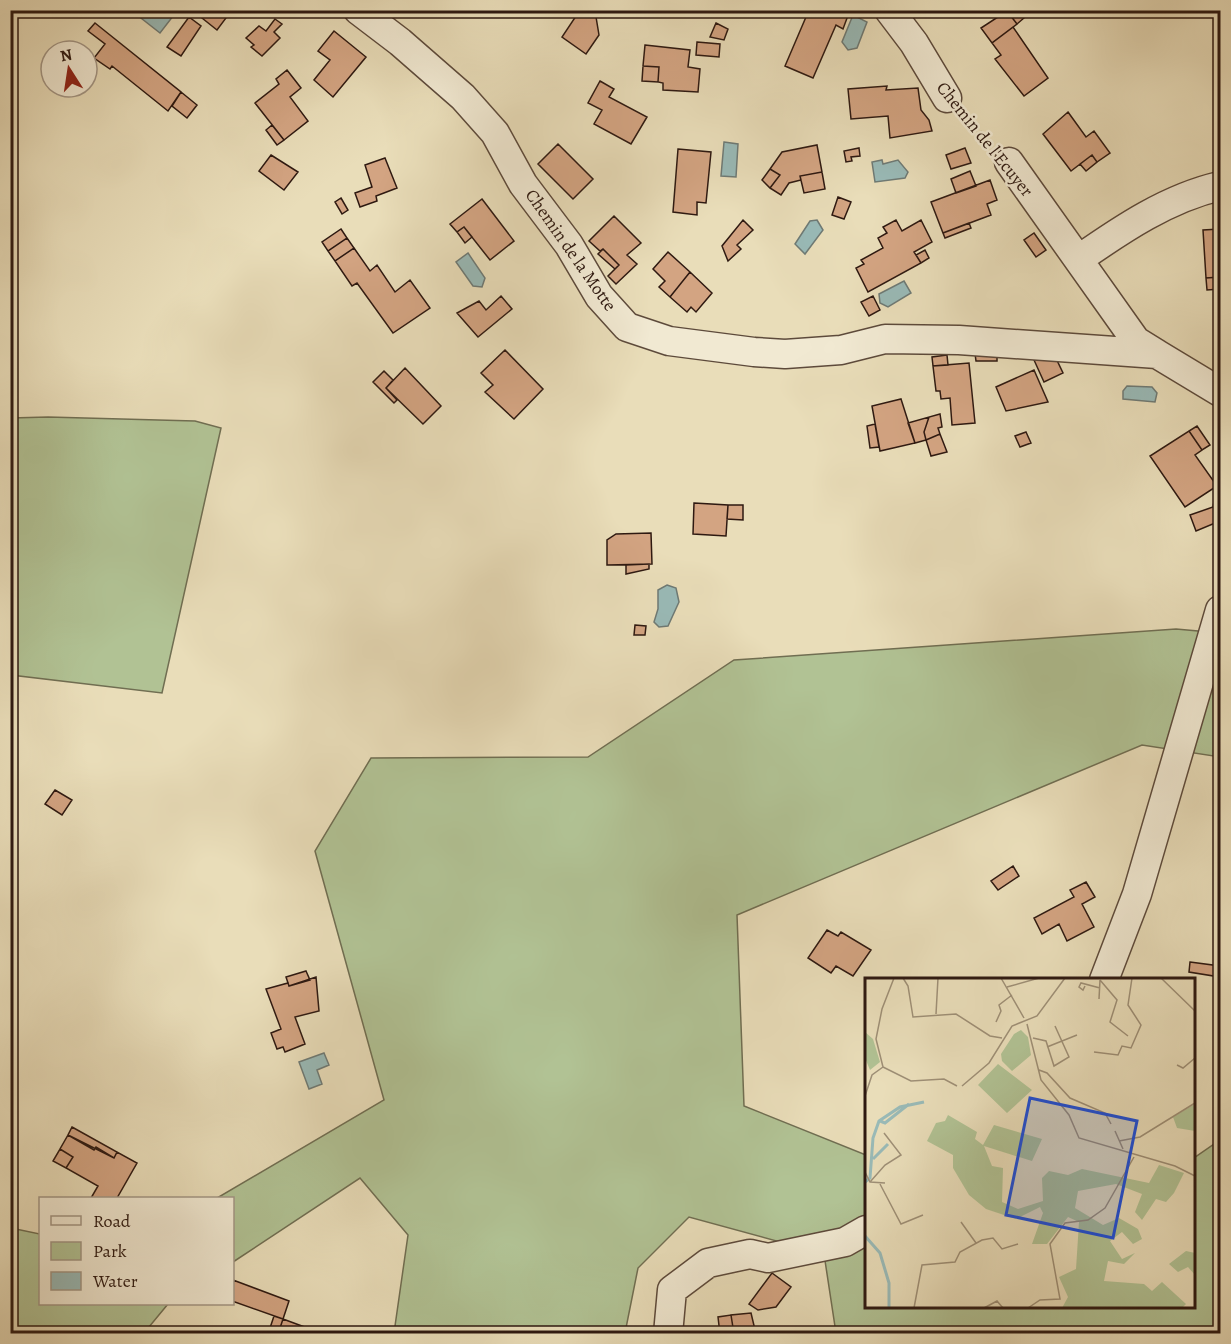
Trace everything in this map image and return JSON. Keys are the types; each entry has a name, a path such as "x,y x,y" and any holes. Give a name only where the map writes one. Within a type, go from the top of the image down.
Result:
{"street":[{"name":"Chemin de la Motte","path":"358,10 400,42 463,97 495,133 524,184 570,244 599,296 627,327 669,340 784,354 841,351 885,339 959,340 1157,354"},
{"name":"Chemin de l'Ecuyer","path":"889,10 914,43 947,98"},
{"name":"Chemin de l'Ecuyer","path":"1009,162 1136,341 1221,392"},
{"path":"1071,248 1203,190 1221,186"},
{"path":"1105,978 1137,894 1221,610"},
{"path":"668,1334 672,1290 708,1263 750,1254 768,1258 845,1242 865,1231"}],"path":[{"name":"Chemin de l'Ecuyer","path":"947,98 1009,162"}],"green space":[{"path":"11,418 195,421 221,428 162,693 11,675"},
{"path":"1176,629 1220,633 1220,757 1142,745 737,915 744,1106 865,1155 865,1308 1195,1308 1195,1157 1220,1140 1220,1333 836,1333 824,1254 689,1217 638,1268 625,1333 394,1333 408,1235 360,1178 234,1261 234,1197 219,1197 384,1100 315,851 371,758 588,757 734,660"},
{"path":"11,1228 39,1234 39,1305 167,1305 144,1333 11,1333"}],"water":[{"path":"132,11 177,11 160,33"},
{"path":"853,15 867,22 857,48 848,50 842,42"},
{"path":"724,142 738,144 736,177 721,176"},
{"path":"882,160 883,164 898,160 908,172 905,178 875,182 872,162"},
{"path":"817,220 823,230 805,254 795,244 810,221"},
{"path":"468,253 485,278 482,287 473,286 456,262"},
{"path":"904,281 911,293 888,307 880,303 879,294"},
{"path":"1127,386 1152,387 1157,393 1155,402 1123,399 1123,391"},
{"path":"667,585 676,588 679,602 668,626 659,627 654,622 658,609 658,590"},
{"path":"324,1053 329,1065 317,1070 322,1084 309,1089 299,1062"}],"building":[{"path":"192,10 224,10 229,14 217,30"},
{"path":"580,10 595,11 599,35 586,54 562,37"},
{"path":"809,10 850,10 843,29 836,25 813,78 785,66"},
{"path":"1018,10 1024,18 1017,24 1007,11"},
{"path":"1007,11 1017,24 992,43 981,28"},
{"path":"189,17 201,26 181,56 167,47"},
{"path":"275,19 282,24 274,32 280,38 262,56 251,47 254,45 246,38 259,26 266,31"},
{"path":"95,23 181,92 168,111 112,66 110,69 99,61 99,52 105,44 88,31"},
{"path":"716,23 728,29 724,40 710,37"},
{"path":"1013,27 1048,78 1024,96 995,59 1001,55 992,43"},
{"path":"334,31 366,57 333,97 314,80 330,60 318,51"},
{"path":"697,42 720,44 719,57 696,55"},
{"path":"645,45 690,50 688,67 700,69 698,92 663,90 663,83 658,82 659,67 643,66"},
{"path":"643,66 659,67 658,82 642,81"},
{"path":"287,70 301,88 290,97 308,121 284,140 255,103 279,84 276,79"},
{"path":"600,81 614,89 609,97 647,117 631,144 594,124 602,110 588,103"},
{"path":"887,86 886,90 918,88 921,110 929,120 932,131 890,138 888,116 851,119 848,89"},
{"path":"181,92 197,105 187,118 172,106"},
{"path":"1068,112 1086,137 1094,131 1110,153 1097,162 1092,155 1071,171 1043,134"},
{"path":"272,125 284,140 277,145 266,130"},
{"path":"558,144 593,179 573,199 538,164"},
{"path":"817,145 822,172 800,176 801,180 789,183 781,195 770,188 780,175 770,169 782,152"},
{"path":"859,148 860,156 851,157 852,161 846,162 844,151"},
{"path":"965,148 971,163 951,169 946,155"},
{"path":"678,149 711,152 706,203 697,202 697,215 673,212"},
{"path":"271,155 298,172 284,190 259,171"},
{"path":"1092,155 1097,162 1086,171 1080,164"},
{"path":"385,158 397,188 376,196 377,201 360,207 355,193 372,187 365,165"},
{"path":"770,169 780,175 770,188 762,180"},
{"path":"970,171 976,186 956,193 951,179"},
{"path":"822,172 825,189 804,193 800,176"},
{"path":"990,180 997,200 987,204 991,215 943,233 931,202"},
{"path":"838,197 851,202 844,219 832,215"},
{"path":"341,198 348,210 342,214 335,202"},
{"path":"482,199 514,241 490,260 464,227 457,232 450,224"},
{"path":"614,216 641,243 627,255 637,264 616,284 608,276 619,265 603,249 600,251 589,241"},
{"path":"743,220 753,230 737,245 741,249 728,261 722,246"},
{"path":"896,220 902,231 921,220 932,242 914,252 921,263 868,292 856,268 864,264 861,260 883,248 878,238 887,233 883,227"},
{"path":"969,223 971,228 945,238 943,233"},
{"path":"464,227 472,237 465,243 457,232"},
{"path":"341,229 347,238 328,251 322,242"},
{"path":"1220,229 1220,277 1206,278 1203,230"},
{"path":"1034,233 1046,250 1036,257 1024,240"},
{"path":"347,238 354,248 335,261 328,251"},
{"path":"354,248 370,271 377,265 395,292 410,280 430,308 393,333 357,283 352,286 335,261"},
{"path":"603,249 619,265 615,269 598,254"},
{"path":"925,250 929,258 921,263 916,255"},
{"path":"668,252 690,272 670,297 659,287 665,281 653,269"},
{"path":"690,272 712,293 696,312 691,307 687,312 670,297"},
{"path":"1220,277 1220,289 1207,290 1206,278"},
{"path":"501,296 512,309 478,337 457,313 479,301 486,310"},
{"path":"873,296 880,310 869,316 861,302"},
{"path":"974,346 997,347 997,361 976,361"},
{"path":"505,350 543,389 514,419 485,392 493,385 481,373"},
{"path":"1053,352 1063,373 1044,382 1034,360"},
{"path":"947,355 948,365 933,366 932,357"},
{"path":"969,363 975,423 952,425 950,398 941,399 940,391 936,391 933,366"},
{"path":"405,368 441,406 423,424 386,388"},
{"path":"1034,370 1048,402 1006,411 996,387"},
{"path":"384,371 393,380 386,388 397,400 394,403 373,382"},
{"path":"901,399 915,443 880,451 872,406"},
{"path":"940,414 942,427 938,428 940,434 926,440 924,432 929,417"},
{"path":"929,417 924,432 926,440 915,443 908,423"},
{"path":"875,424 879,447 870,448 867,426"},
{"path":"1197,426 1210,445 1202,450 1189,431"},
{"path":"1189,431 1202,450 1195,455 1217,486 1185,507 1150,456"},
{"path":"1026,432 1031,443 1020,447 1015,436"},
{"path":"940,434 947,452 931,456 926,440"},
{"path":"1216,491 1220,492 1220,521 1196,531 1190,515 1213,507"},
{"path":"694,503 728,505 726,536 693,534"},
{"path":"728,505 743,505 743,520 727,519"},
{"path":"651,533 652,564 607,565 607,540 616,534"},
{"path":"649,564 649,569 626,574 626,565"},
{"path":"635,625 646,626 645,635 634,635"},
{"path":"55,790 72,800 62,815 45,804"},
{"path":"1013,866 1019,876 998,890 991,881"},
{"path":"1086,882 1095,897 1082,904 1094,927 1067,941 1059,924 1042,934 1034,918 1074,897 1070,890"},
{"path":"827,930 838,936 841,932 871,950 853,976 836,966 831,973 808,958"},
{"path":"1190,962 1220,966 1220,977 1189,972"},
{"path":"306,971 310,980 289,986 286,977"},
{"path":"316,977 319,1011 295,1017 305,1044 285,1052 283,1047 277,1049 271,1033 281,1029 266,989 288,983 289,986"},
{"path":"72,1127 117,1152 114,1158 68,1135"},
{"path":"68,1135 94,1150 96,1147 114,1158 117,1152 137,1163 118,1197 92,1197 98,1186 66,1168 73,1157 60,1149"},
{"path":"60,1149 73,1157 66,1168 53,1161"},
{"path":"772,1273 791,1287 776,1307 758,1310 749,1304"},
{"path":"234,1280 289,1301 283,1319 234,1302"},
{"path":"751,1313 756,1334 734,1334 731,1315"},
{"path":"731,1315 734,1334 720,1334 718,1317"},
{"path":"274,1316 283,1319 278,1334 268,1334"},
{"path":"283,1319 318,1332 317,1334 278,1334"}]}
